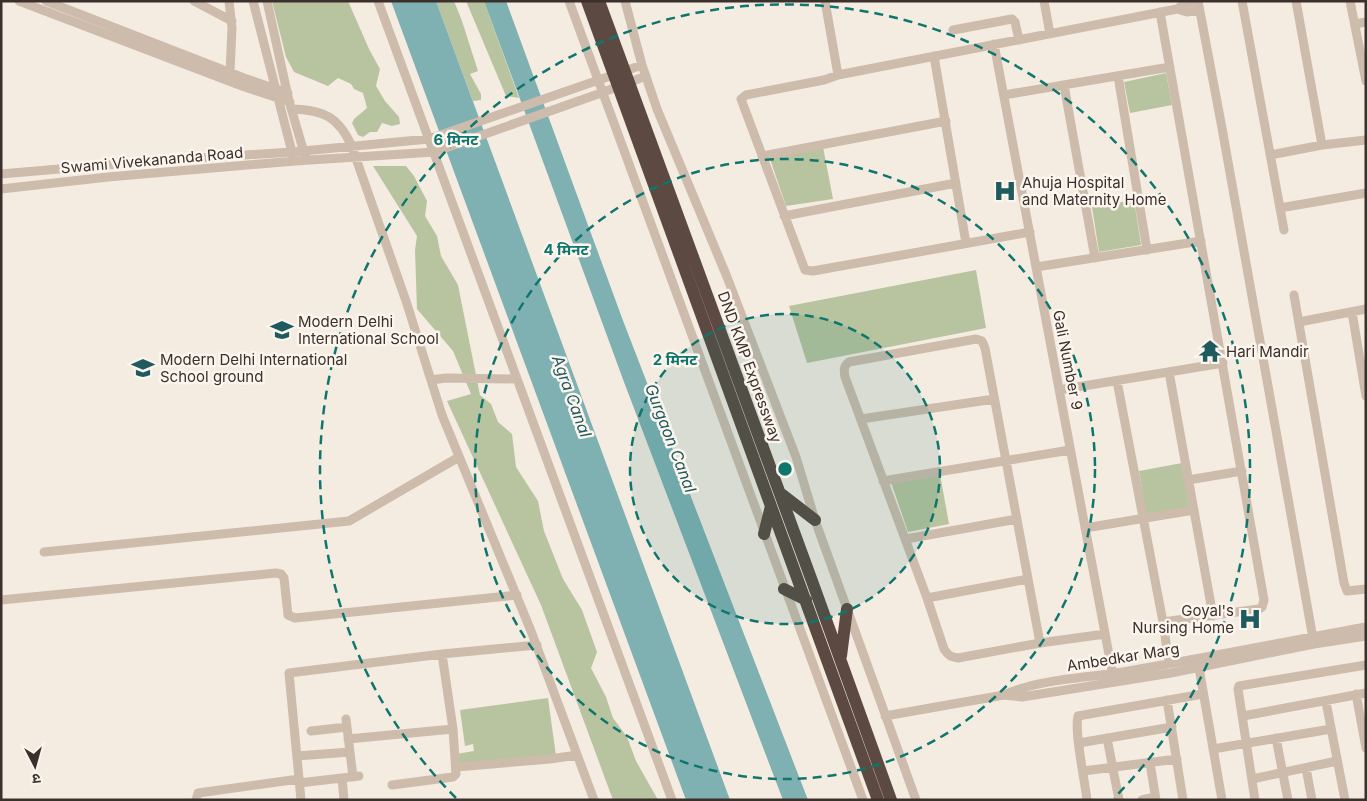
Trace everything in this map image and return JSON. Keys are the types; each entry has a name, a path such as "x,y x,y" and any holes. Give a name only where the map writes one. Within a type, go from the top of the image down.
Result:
{"highway":[{"name":"DND KMP Expressway","path":"587,1 608,44 778,488 891,800"},
{"name":"DND KMP Expressway","path":"599,1 608,44 749,448 878,800"},
{"path":"778,488 815,520"},
{"path":"764,534 771,506"},
{"path":"784,589 806,600"},
{"path":"841,660 847,609"}],"street":[{"path":"18,1 276,94"},
{"path":"46,1 230,72 313,112 336,120 346,134 356,157 406,301 442,415 537,645 594,800"},
{"path":"194,1 232,21"},
{"path":"229,1 232,21 230,72"},
{"path":"253,1 276,94 294,156"},
{"path":"267,1 306,161"},
{"path":"378,1 429,139 438,151 517,379 672,800"},
{"path":"569,1 601,94 731,439 784,589 863,800"},
{"path":"625,1 642,66 657,110 727,277 793,448 815,520 916,800"},
{"path":"825,1 838,75"},
{"path":"1044,1 1050,34"},
{"path":"1242,1 1284,230"},
{"path":"1296,1 1322,145"},
{"path":"1350,1 1366,81"},
{"path":"1030,232 809,271 804,267 784,216 741,101 742,97 824,80 838,75 1160,12 1177,9 1187,12 1198,4 1222,128 1313,641"},
{"path":"1160,12 1264,605 1259,609 1163,622"},
{"path":"953,30 1012,19 1015,22 1019,40"},
{"path":"1355,24 1366,22"},
{"name":"Gali Number 9","path":"994,44 1113,677"},
{"path":"934,56 966,243"},
{"path":"1,174 152,161 294,156 304,151 429,139 642,66"},
{"path":"1004,95 1170,67"},
{"name":"Swami Vivekananda Road","path":"1,189 294,156 306,161 438,151 601,94 646,76"},
{"path":"1118,76 1147,250"},
{"path":"1064,85 1095,258"},
{"path":"762,156 946,122"},
{"path":"1270,155 1322,145 1366,140"},
{"path":"784,216 956,184"},
{"path":"1280,208 1366,193"},
{"path":"1036,267 1201,241"},
{"path":"1294,295 1344,583 1347,591 1366,589"},
{"path":"1299,322 1366,309"},
{"path":"1352,312 1366,396"},
{"path":"1040,643 985,348 982,341 976,338 849,362 845,366 845,377 906,539 944,649 952,657 958,658 1040,643 1105,634"},
{"path":"1059,390 1223,363"},
{"path":"1169,372 1213,616"},
{"path":"431,380 446,378 517,379"},
{"path":"1117,380 1163,622 1169,664"},
{"path":"861,419 994,399"},
{"path":"883,481 1070,450"},
{"path":"44,552 348,520 459,457"},
{"path":"1188,480 1242,471"},
{"path":"1085,528 1194,510"},
{"path":"906,539 1016,519"},
{"path":"1,600 276,573 281,574 284,578 288,615 295,618 517,595"},
{"path":"927,598 1028,579"},
{"name":"Ambedkar Marg","path":"1113,677 1313,641 1366,627"},
{"name":"Ambedkar Marg","path":"1313,641 1366,636"},
{"path":"301,800 290,673 442,654 537,645"},
{"path":"392,785 453,777 456,774 453,729 442,654"},
{"path":"1198,663 1222,800"},
{"name":"Ambedkar Marg","path":"885,716 1004,695 1022,697 1169,664 1198,663"},
{"path":"1255,800 1239,686 1366,665"},
{"path":"1243,716 1366,693"},
{"path":"1087,800 1077,718 1081,714 1202,694"},
{"path":"1356,694 1366,748"},
{"path":"1167,700 1183,800"},
{"path":"1326,702 1345,800"},
{"path":"196,800 198,793 299,781 356,777 346,723 311,731"},
{"path":"1079,744 1172,728"},
{"path":"348,739 453,729"},
{"path":"1213,748 1331,729"},
{"path":"1107,738 1119,800"},
{"path":"1276,738 1288,800"},
{"path":"297,756 350,752"},
{"path":"456,767 524,762 577,755"},
{"path":"1083,771 1177,759"},
{"path":"1252,779 1283,774 1337,761"},
{"path":"1142,800 1155,798 1150,763"},
{"path":"1306,768 1312,800"},
{"path":"342,778 344,800"}],"green space":[{"path":"272,1 348,1 380,69 376,86 385,101 399,117 400,124 392,126 382,123 377,132 370,132 363,137 358,135 352,123 367,108 363,93 354,89 351,84 338,78 328,86 294,72 286,57"},
{"path":"436,1 454,1 478,71 470,74 481,94 481,100 473,101"},
{"path":"466,1 484,1 519,98 506,96"},
{"path":"1166,73 1172,105 1130,113 1124,82"},
{"path":"823,147 833,199 786,206 769,156"},
{"path":"373,166 406,166 414,176 427,201 425,216 437,236 441,256 458,285 480,395 491,404 498,422 512,434 516,467 538,501 544,531 563,579 582,610 597,652 591,668 606,697 613,718 627,737 636,761 658,800 613,800 541,605 447,401 471,394 453,351 417,309 415,250 417,236"},
{"path":"1134,200 1141,245 1099,252 1092,207"},
{"path":"976,270 986,328 807,363 789,306"},
{"path":"1182,463 1189,507 1146,514 1139,471"},
{"path":"940,474 949,524 908,532 891,482"},
{"path":"548,698 556,756 458,770 456,754 474,751 473,744 465,746 460,710"}],"water":[{"name":"Agra Canal","path":"391,1 436,1 730,800 686,800"},
{"path":"484,1 506,1 622,318 808,800 783,800 624,382"}],"place":[{"name":"Ahuja Hospital and Maternity Home","path":"1005,191"},
{"name":"Modern Delhi International School","path":"282,330"},
{"name":"Hari Mandir","path":"1210,351"},
{"name":"Modern Delhi International School ground","path":"143,368"},
{"name":"Goyal's Nursing Home","path":"1250,619"}],"water label":[{"name":"Gurgaon Canal","path":"671,438"}]}
